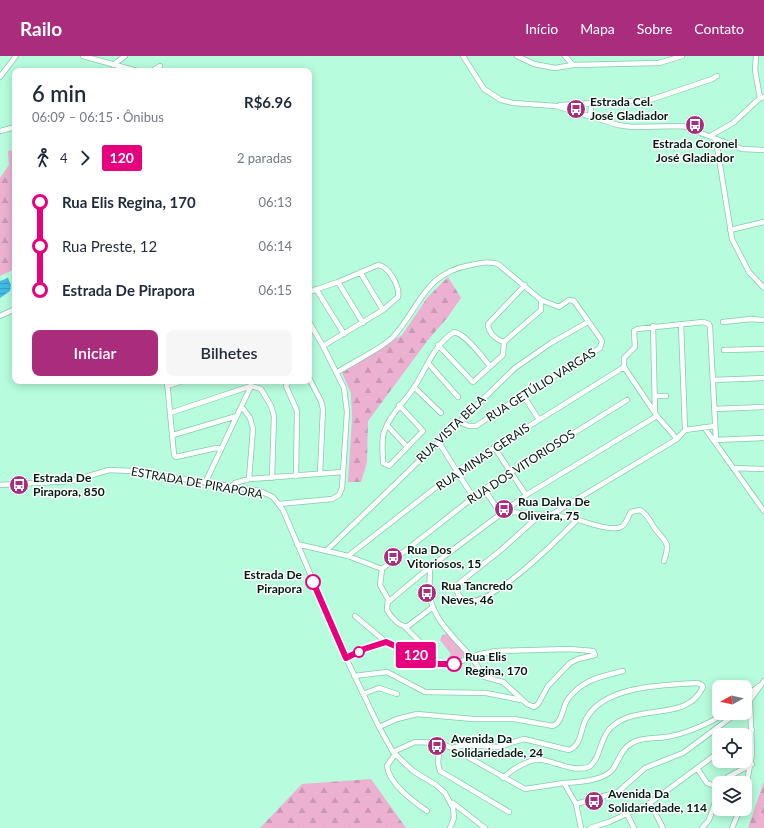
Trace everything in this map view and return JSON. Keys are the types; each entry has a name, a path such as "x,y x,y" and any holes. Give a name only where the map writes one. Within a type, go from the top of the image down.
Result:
{"street":[{"path":"0,77 16,56"},
{"path":"84,56 125,68"},
{"path":"113,65 125,56"},
{"path":"463,56 484,89 491,95 513,103 556,106 657,99 717,76"},
{"path":"517,56 534,64 549,68 573,65 659,63 680,57"},
{"path":"565,56 573,65"},
{"path":"670,56 680,57"},
{"path":"710,136 733,122 762,98 755,70 756,56"},
{"path":"590,115 592,103"},
{"path":"556,106 590,115 618,125 632,127 683,126 742,149 764,150"},
{"path":"0,131 12,128"},
{"path":"716,140 734,247 745,265 764,288"},
{"path":"730,230 764,222"},
{"path":"336,373 392,337 429,286 447,272 467,266 495,262 501,265 541,300 559,307 572,300 588,322"},
{"path":"312,291 338,282 376,265 382,265 397,286 398,297 383,310 323,346"},
{"path":"360,272 383,310"},
{"path":"338,282 363,323"},
{"path":"504,342 497,340 489,330 488,324 525,285"},
{"path":"316,289 344,334"},
{"path":"438,345 473,382 503,355 504,342 541,310 541,300"},
{"path":"0,316 12,310"},
{"path":"722,322 751,319 764,320"},
{"name":"RUA GETÚLIO VARGAS","path":"460,422 469,426 476,426 522,395 600,348 602,341 588,322"},
{"name":"RUA VISTA BELA","path":"326,551 515,368 551,343 588,322"},
{"path":"677,439 656,414 624,367 624,358 634,347 634,332 637,329 653,326 703,322 709,324 710,327 715,426 714,440"},
{"path":"681,324 685,430"},
{"path":"653,326 656,414"},
{"path":"278,504 334,498 342,490 347,407 344,388 312,327"},
{"path":"399,405 423,431 389,466 383,463 383,436 387,425 399,405 414,387 438,345 454,332 458,332 490,366"},
{"path":"724,350 764,349"},
{"path":"428,363 458,397"},
{"name":"RUA MINAS GERAIS","path":"348,556 457,472 494,447 624,367"},
{"path":"713,380 764,378"},
{"path":"167,384 174,455 176,457 216,448 221,449"},
{"path":"287,384 286,386 297,411 296,476"},
{"path":"312,384 321,401 322,409 320,474"},
{"path":"170,413 251,386 261,389 271,406 274,416 272,478"},
{"path":"206,482 251,386"},
{"path":"414,387 441,413"},
{"path":"522,395 539,420"},
{"path":"655,396 666,396"},
{"name":"RUA DOS VITORIOSOS","path":"382,569 473,497 510,471 627,400"},
{"path":"242,407 250,418 253,428 249,479"},
{"path":"714,409 764,407"},
{"path":"430,651 388,613 386,607 388,602 430,567 526,495 656,414"},
{"path":"173,435 237,416"},
{"path":"387,425 407,447"},
{"path":"550,516 677,439 685,430 715,426"},
{"path":"704,427 764,511"},
{"path":"714,440 764,438"},
{"path":"438,441 473,497"},
{"path":"494,447 526,495"},
{"path":"733,468 764,469"},
{"name":"ESTRADA DE PIRAPORA","path":"0,485 72,481 102,472 120,470 232,486 267,493 278,504 287,518 354,676 379,727 394,753 413,771 440,788 451,802 485,828"},
{"path":"232,486 235,483 249,479 343,472"},
{"path":"484,489 501,514"},
{"path":"505,511 550,516 576,520 592,525 619,528 624,525 631,512 640,510 648,516 656,530 664,538 667,552 664,561"},
{"path":"540,515 501,550 458,584 457,590 463,600 471,600 491,595 529,565 576,520"},
{"path":"297,544 348,556 382,569 380,585 388,602"},
{"path":"355,616 386,642 437,664 454,664 472,658 496,651 569,649 594,652 595,655 578,659 570,664 548,686 536,706 531,706 522,700 503,682 485,677 472,658 440,620 433,607 429,586 430,567"},
{"path":"404,626 408,626 433,607"},
{"path":"346,658 364,649 386,642"},
{"path":"379,727 397,719 417,714 473,719 514,719 553,726 558,723 568,699 586,682 623,671"},
{"path":"354,676 387,672 425,692 486,693 522,700"},
{"path":"452,748 465,745 498,747 524,739 569,750 579,742 583,726 589,715 604,700 612,696 628,691 698,682 703,687 698,698 686,705 663,712 634,715 612,726 604,735 594,760 589,767 572,768 536,760 513,770 503,778"},
{"path":"752,691 763,682"},
{"path":"752,699 763,682"},
{"path":"363,694 379,688 397,694"},
{"path":"427,811 400,789 387,770 388,763 394,753 415,742 440,743 452,748 503,778 528,789 606,776 612,770 623,751 632,743 680,733 712,719"},
{"path":"576,804 618,792 645,768 682,753 727,720"},
{"path":"440,743 438,763 440,771 509,812"},
{"path":"590,828 609,822 650,803 712,757"},
{"path":"697,768 707,783 712,786"},
{"path":"730,776 745,768"},
{"path":"564,783 576,804 581,828"},
{"path":"450,828 454,814 451,802"},
{"path":"650,803 663,828"},
{"path":"702,828 709,820 712,811"},
{"path":"627,814 634,828"},
{"path":"732,828 737,816"},
{"path":"609,822 610,828"}],"green space":[{"path":"12,150 12,270 0,276 0,178 9,165 8,151"},
{"path":"448,277 461,298 368,421 367,462 361,482 348,482 352,420 351,393 342,373 402,335 427,298"},
{"path":"449,634 468,656 446,661 451,654 440,640 442,635"},
{"path":"371,779 406,828 260,828 302,784"},
{"path":"764,781 764,828 748,828"}],"water":[{"path":"8,278 11,285 10,291 0,298 0,281"}],"bus line":[{"name":"120","path":"313,582 346,658 364,649 386,642 437,664 454,664"}],"place":[{"name":"Estrada Cel. José Gladiador","path":"576,109"},
{"name":"Estrada Coronel José Gladiador","path":"695,125"},
{"name":"Estrada De Pirapora, 850","path":"19,485"},
{"name":"Rua Dalva De Oliveira, 75","path":"504,509"},
{"name":"Rua Dos Vitoriosos, 15","path":"393,557"},
{"name":"Estrada De Pirapora","path":"313,582"},
{"name":"Rua Tancredo Neves, 46","path":"427,593"},
{"name":"Rua Elis Regina, 170","path":"454,664"},
{"name":"Avenida Da Solidariedade, 24","path":"437,746"},
{"name":"Avenida Da Solidariedade, 114","path":"594,801"}]}
